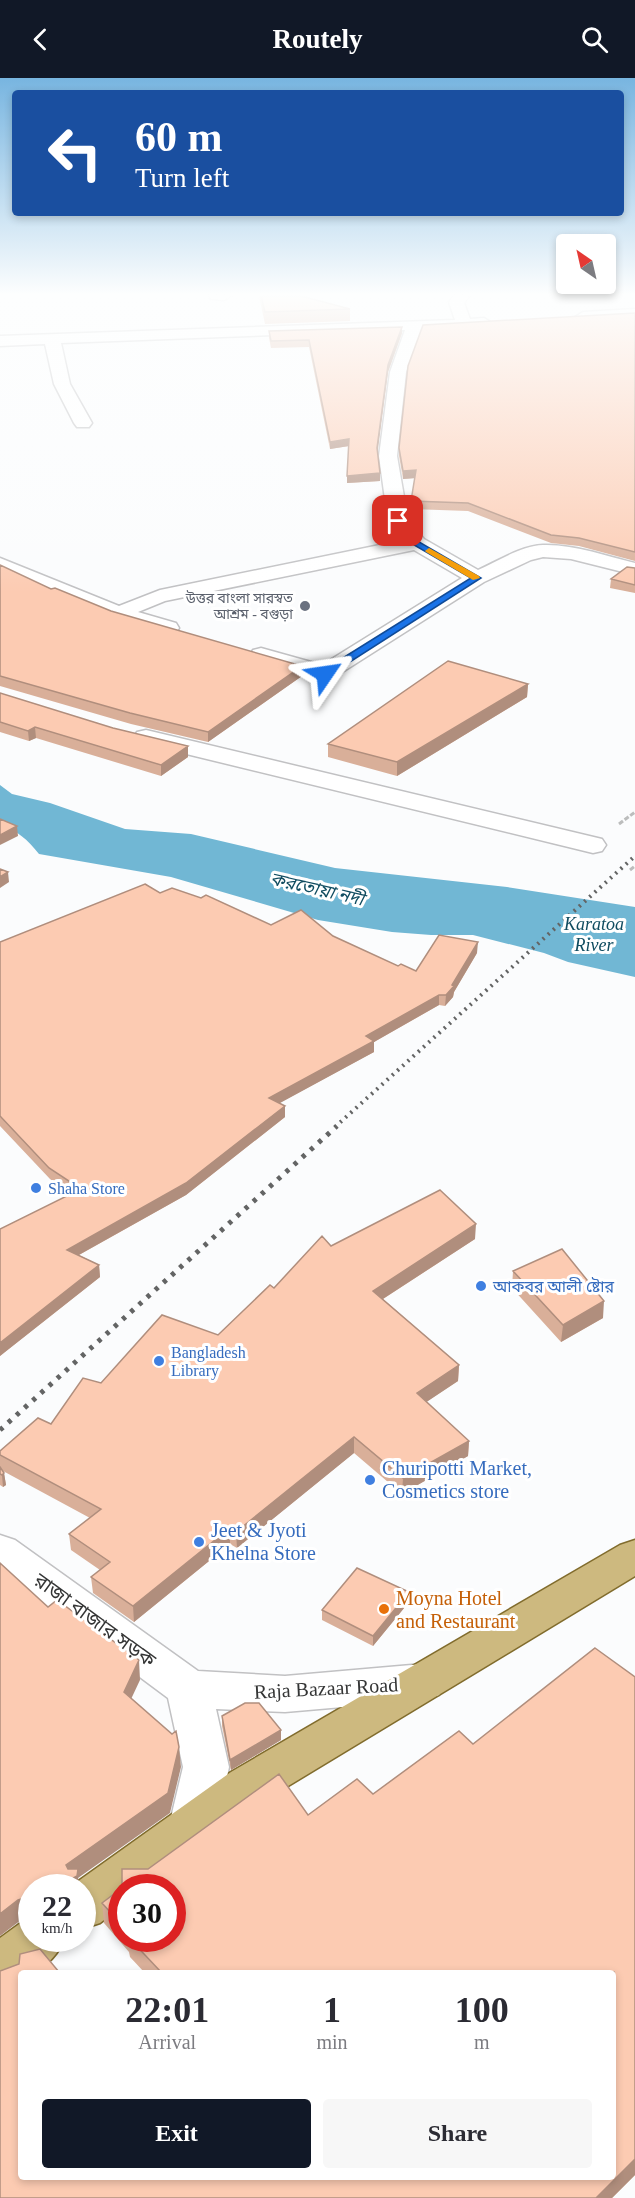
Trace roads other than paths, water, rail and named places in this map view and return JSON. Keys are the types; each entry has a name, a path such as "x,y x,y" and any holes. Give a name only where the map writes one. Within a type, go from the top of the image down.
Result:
{"main road":[{"path":"96,1897 248,1786 635,1556"},
{"path":"0,1968 21,1952"}],"street":[{"path":"68,395 83,423"},
{"path":"395,395 388,456 398,521 417,543 477,578"},
{"path":"120,614 135,605 160,596 220,586 417,543"},
{"path":"245,650 325,674 477,578 524,556 542,552 571,553 635,569"},
{"path":"0,564 120,614 188,634"},
{"path":"123,731 592,845"},
{"name":"রাজা বাজার সড়ক","path":"0,1551 189,1689"},
{"name":"Raja Bazaar Road","path":"189,1689 285,1694 423,1682"},
{"path":"189,1689 206,1767 193,1826"}],"water":[{"name":"Karatoa River","path":"0,785 12,794 50,803 125,829 191,834 335,868 507,887 635,907 635,977 568,962 544,953 473,935 392,932 318,920 171,877 39,854 22,836 0,825"}],"railway":[{"path":"335,1127 635,856"},
{"path":"0,1430 337,1126"}],"place":[{"name":"উত্তর বাংলা সারস্বত আশ্রম - বগুড়া","path":"305,606"},
{"name":"Shaha Store","path":"36,1188"},
{"name":"আকবর আলী ষ্টোর","path":"481,1286"},
{"name":"Bangladesh Library","path":"159,1361"},
{"name":"Churipotti Market, Cosmetics store","path":"370,1480"},
{"name":"Jeet & Jyoti Khelna Store","path":"199,1542"},
{"name":"Moyna Hotel and Restaurant","path":"384,1609"}],"water label":[{"name":"করতোয়া নদী","path":"317,889"}]}
